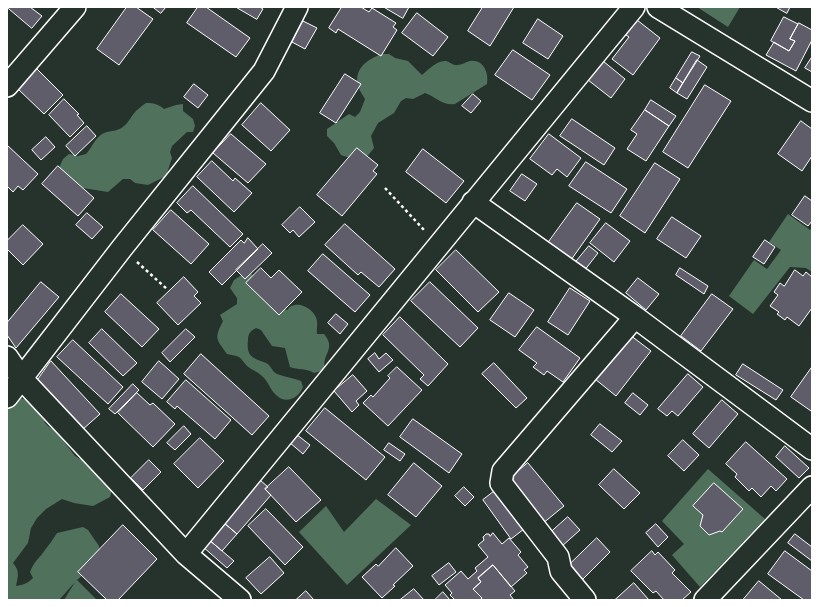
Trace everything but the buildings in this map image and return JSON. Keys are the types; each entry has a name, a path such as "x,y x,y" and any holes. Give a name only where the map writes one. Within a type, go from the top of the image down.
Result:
{"street":[{"path":"7,86 75,7"},
{"path":"7,397 122,248 264,71 298,7"},
{"path":"186,554 634,7"},
{"path":"658,7 812,101"},
{"path":"473,202 635,317 812,449"},
{"path":"585,600 561,571 558,557 500,483 503,471 635,317"},
{"path":"7,357 22,379 227,596"},
{"path":"705,600 812,487"}],"path":[{"path":"385,188 426,232"},
{"path":"137,262 166,289"}],"green space":[{"path":"697,7 740,7 728,27"},
{"path":"382,54 389,54 395,58 408,61 422,75 439,62 446,61 456,65 461,65 470,61 475,61 482,64 484,67 487,75 487,84 455,104 447,104 425,93 413,99 406,98 401,101 394,113 378,123 371,136 374,148 365,159 359,161 341,155 334,143 327,136 327,129 349,114 355,117 360,112 365,99 357,82 359,71 366,62"},
{"path":"146,103 156,104 164,109 183,104 183,111 193,119 195,126 193,132 187,132 172,146 170,152 172,158 166,176 148,185 135,183 130,179 123,179 108,192 83,188 58,170 63,159 69,154 78,156 86,154 101,135 121,128 136,111"},
{"path":"788,214 810,230 812,227 812,272 806,268 790,267 753,314 729,296 754,260 767,269 781,250 769,242"},
{"path":"245,273 251,274 257,278 281,309 287,310 291,306 296,305 308,308 316,317 317,334 324,334 328,339 329,348 324,364 325,370 314,373 308,370 290,367 285,348 272,346 261,330 256,328 250,333 248,338 248,350 251,356 268,364 277,374 301,381 303,387 301,391 298,395 291,399 287,400 279,397 273,392 266,380 259,373 247,366 239,357 227,354 219,341 217,335 223,321 220,315 237,304 237,298 230,288 234,280"},
{"path":"19,398 33,401 45,423 55,430 75,456 80,459 94,460 113,485 110,497 93,506 74,503 62,499 46,509 37,518 31,528 28,543 13,563 18,571 16,586 26,584 33,578 30,572 33,565 57,533 83,527 88,530 99,546 100,552 84,574 77,580 97,600 64,600 75,582 59,600 7,600 7,405"},
{"path":"708,469 765,519 700,587 672,555 684,544 662,521"},
{"path":"376,499 411,525 347,585 299,532 326,506 344,532"}]}
